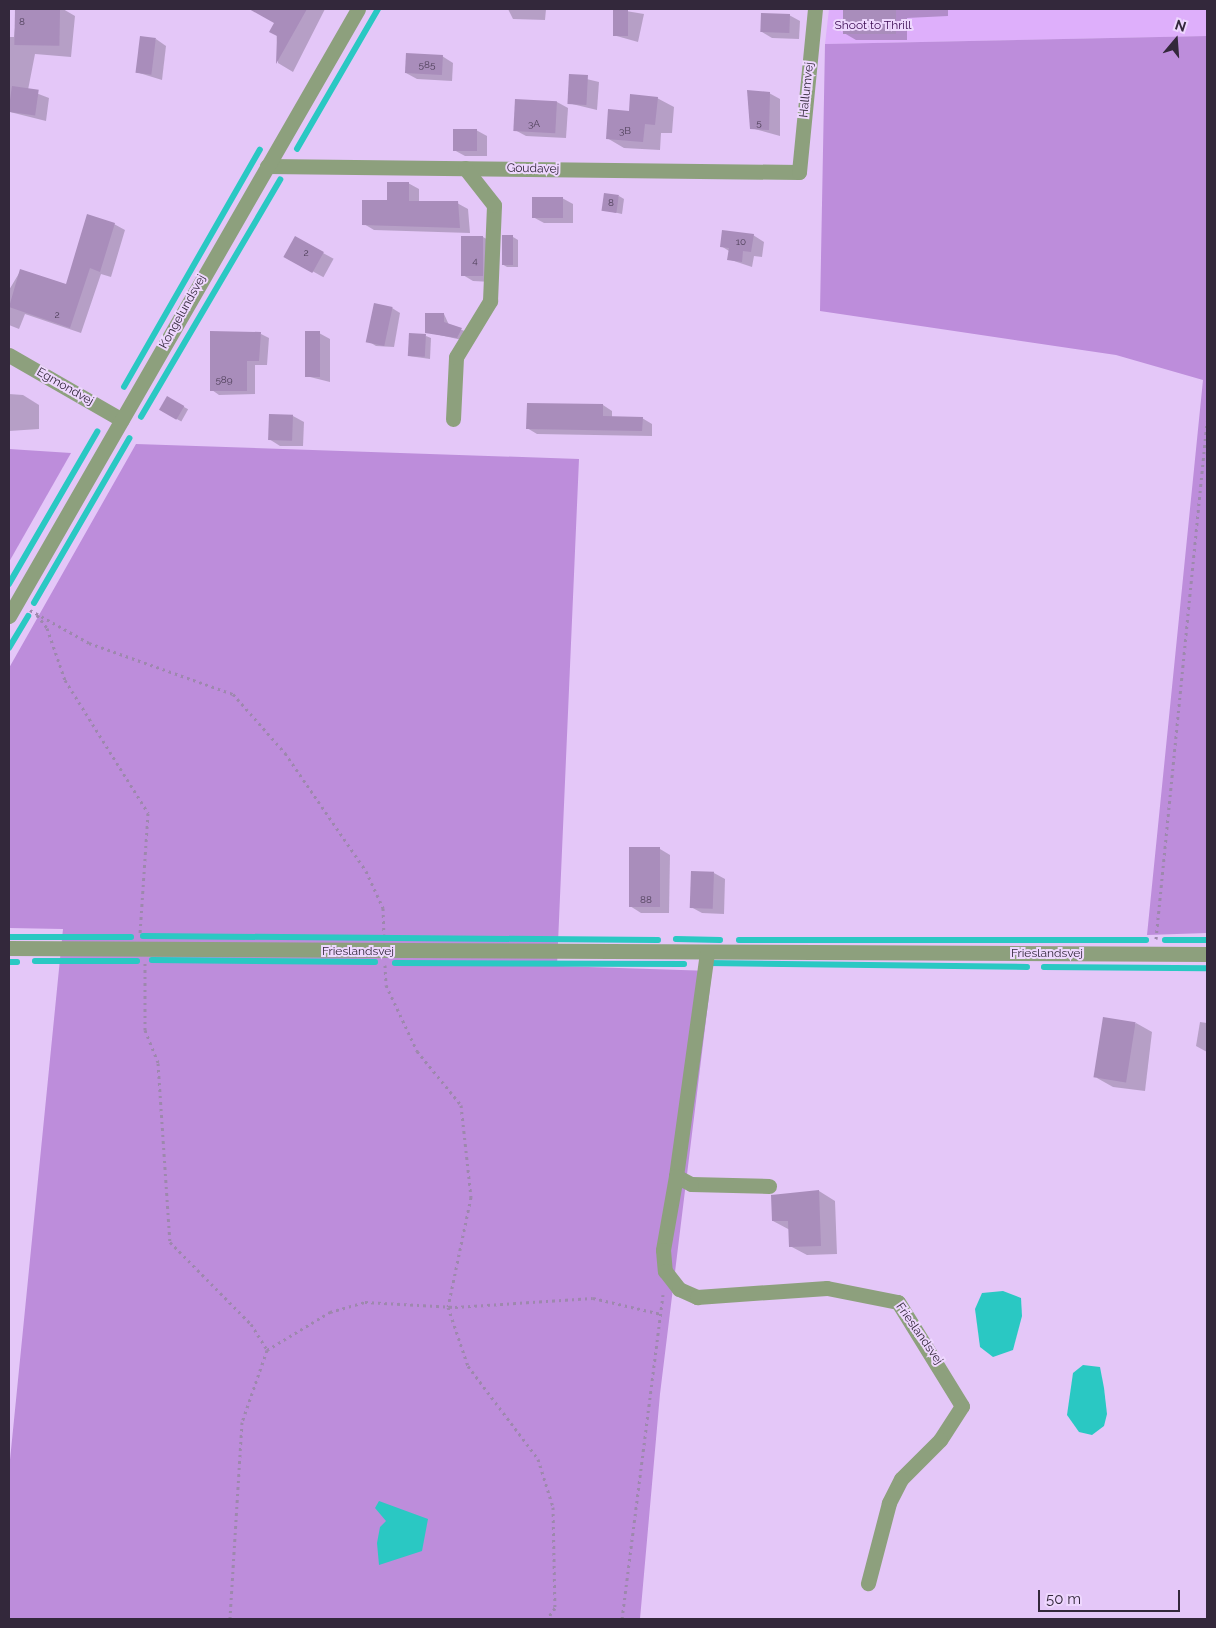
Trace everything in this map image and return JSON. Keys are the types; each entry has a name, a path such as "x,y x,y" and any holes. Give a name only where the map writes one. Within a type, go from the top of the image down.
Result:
{"street":[{"name":"Kongelundsvej","path":"9,616 358,9"},
{"name":"Hallumvej","path":"799,172 815,9"},
{"name":"Goudavej","path":"267,166 799,172"},
{"path":"453,419 456,357 490,301 494,205 465,168"},
{"name":"Egmondvej","path":"9,354 122,420"},
{"name":"Frieslandsvej","path":"9,948 145,952 1207,954"},
{"path":"665,1271 663,1250 676,1176 707,954"},
{"path":"676,1176 691,1184 769,1186"},
{"name":"Frieslandsvej","path":"665,1271 679,1289 697,1297 827,1288 898,1302 934,1354 962,1406 940,1440 901,1479 889,1503 868,1582"}],"path":[{"path":"1154,954 1207,422"},
{"path":"17,602 89,644 233,694 285,753 366,870 383,908 384,930"},
{"path":"17,602 35,613 47,628 65,680 148,813 147,875 138,925 145,952 145,1030 158,1063 161,1152 170,1242 251,1324 267,1350"},
{"path":"385,952 386,985 417,1051 461,1106 471,1197 448,1307 468,1366 538,1459 553,1506 556,1608 547,1619"},
{"path":"622,1619 665,1271"},
{"path":"230,1619 242,1422 267,1350 330,1312 365,1302 448,1307 593,1298 661,1314"}],"green space":[{"name":"Shoot to Thrill","path":"829,9 1207,9 1207,36 825,44"}],"shaded area":[{"path":"1207,36 1207,933 1147,935 1203,380 1116,355 820,311 825,44"},
{"path":"136,444 579,459 557,966 712,971 660,1394 640,1619 9,1619 9,1470 63,929 9,928 9,668"},
{"path":"9,449 71,453 9,562"},
{"path":"1003,1291 1021,1298 1022,1316 1013,1350 993,1357 980,1347 975,1309 982,1293"},
{"path":"1083,1365 1100,1367 1104,1388 1107,1414 1104,1426 1092,1435 1079,1432 1067,1415 1073,1373"},
{"path":"379,1501 428,1519 422,1551 379,1565 377,1543 380,1527 386,1521 375,1508"}],"building":[{"path":"15,9 60,10 59,46 14,45"},
{"path":"249,9 307,9 276,64 277,36 269,32 274,23"},
{"path":"613,9 628,9 628,36 613,36"},
{"path":"843,9 896,9 896,34 843,34"},
{"path":"761,13 790,14 789,33 760,32"},
{"path":"140,36 156,38 151,75 135,73"},
{"path":"406,53 443,55 442,75 405,73"},
{"path":"569,74 588,75 586,105 567,104"},
{"path":"12,86 39,90 35,116 9,112"},
{"path":"747,90 770,92 769,130 750,129"},
{"path":"630,94 658,97 655,125 645,124 643,142 606,139 608,109 629,111"},
{"path":"515,99 557,101 555,133 513,131"},
{"path":"453,129 477,129 477,151 453,151"},
{"path":"387,182 409,182 409,201 458,201 460,228 362,225 362,200 387,200"},
{"path":"604,193 619,195 616,213 601,211"},
{"path":"532,197 563,197 563,218 532,218"},
{"path":"87,214 115,223 100,272 90,268 70,328 9,307 20,269 66,284"},
{"path":"722,230 754,234 751,252 743,251 742,262 727,260 729,248 720,247"},
{"path":"502,235 513,235 513,265 502,265"},
{"path":"295,236 324,252 312,273 283,257"},
{"path":"461,236 483,236 483,276 461,276"},
{"path":"374,303 393,307 384,346 366,342"},
{"path":"425,313 444,313 444,322 462,328 457,338 425,333"},
{"path":"210,331 261,332 259,361 247,361 247,391 210,391"},
{"path":"305,331 320,331 320,377 305,377"},
{"path":"409,333 426,334 425,357 408,356"},
{"path":"167,396 184,406 176,420 159,410"},
{"path":"527,403 603,404 603,416 643,417 642,431 526,429"},
{"path":"269,414 293,415 292,441 268,440"},
{"path":"629,847 660,847 660,907 629,907"},
{"path":"691,871 714,872 713,909 690,908"},
{"path":"1103,1017 1136,1022 1126,1082 1093,1077"},
{"path":"819,1190 821,1246 789,1247 788,1221 772,1221 771,1195"}],"waterway":[{"path":"297,149 378,9"},
{"path":"124,387 260,150"},
{"path":"141,417 280,180"},
{"path":"9,584 97,432"},
{"path":"34,603 129,439"},
{"path":"9,648 28,616"},
{"path":"143,936 658,940"},
{"path":"9,937 131,937"},
{"path":"676,939 720,940"},
{"path":"739,940 1146,940"},
{"path":"1165,940 1207,940"},
{"path":"152,960 375,962"},
{"path":"35,961 137,961"},
{"path":"9,962 17,962"},
{"path":"395,963 684,964"},
{"path":"708,963 1027,967"},
{"path":"1044,967 1207,968"}]}
